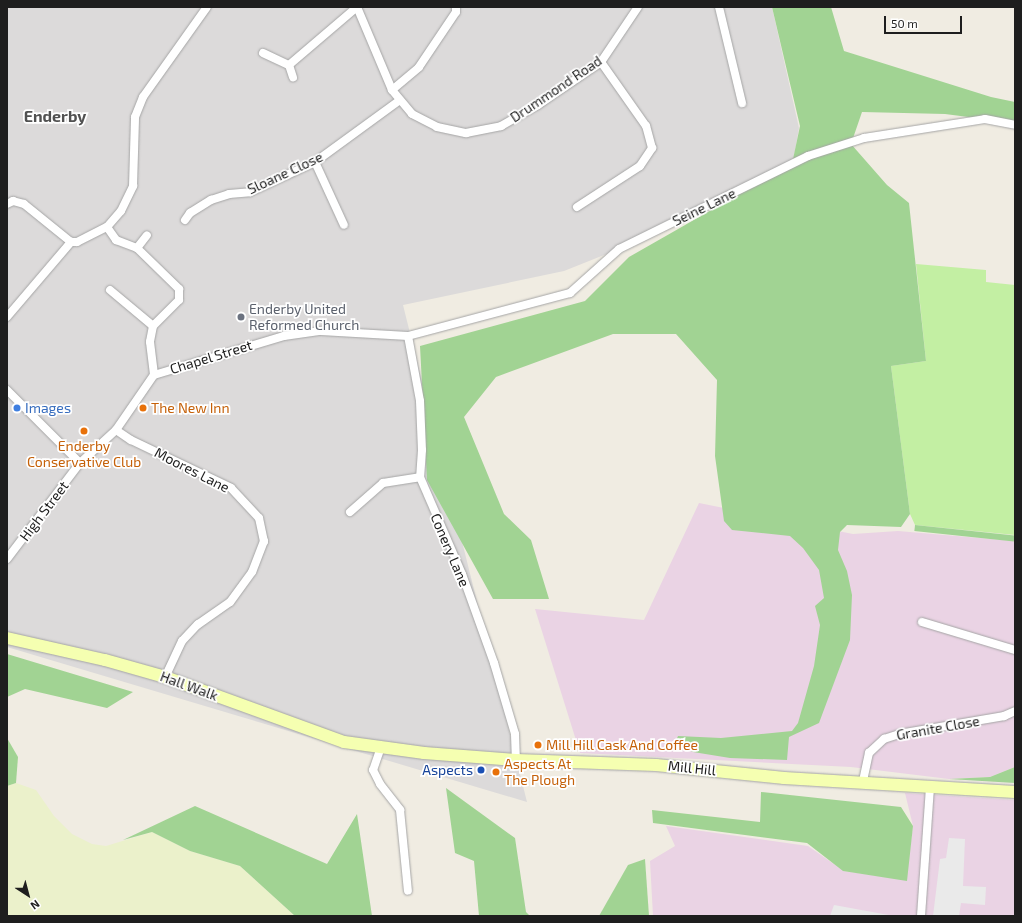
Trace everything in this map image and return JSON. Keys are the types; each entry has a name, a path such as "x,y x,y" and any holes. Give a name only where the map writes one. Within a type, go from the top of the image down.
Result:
{"main road":[{"name":"Hall Walk","path":"7,638 105,660 165,676 287,723 344,742 368,746"},
{"name":"Mill Hill","path":"368,746 516,760 656,765 784,778 863,781 930,788 1015,792"}],"street":[{"path":"7,204 13,201 24,204 67,240 77,242 107,227 121,211 133,186 135,117 143,97 207,7"},
{"path":"289,65 357,7"},
{"name":"Drummond Road","path":"357,7 392,90 412,114 437,127 466,133 501,126 538,105 601,62 638,7"},
{"path":"392,90 419,67 456,12 456,7"},
{"path":"719,7 742,103"},
{"path":"263,53 289,65 294,77"},
{"path":"577,207 640,166 652,148 646,126 601,62"},
{"name":"Sloane Close","path":"185,220 190,213 211,200 230,194 250,192 315,162 400,100"},
{"name":"Seine Lane","path":"408,336 570,293 619,249 816,153 847,143 985,119 1015,125"},
{"path":"315,162 344,225"},
{"path":"107,227 116,240 137,248 180,292 178,300 153,326 150,342 154,375"},
{"path":"137,248 147,235"},
{"path":"7,317 67,240"},
{"path":"110,290 153,326"},
{"name":"Chapel Street","path":"80,463 116,430 154,375 284,336 321,331 408,336"},
{"name":"Conery Lane","path":"408,336 420,401 422,450 420,477 462,574 494,663 514,734 516,760"},
{"path":"7,390 37,422 80,463"},
{"name":"Moores Lane","path":"116,430 131,440 231,488 259,518 264,541 252,572 230,602 198,624 182,641 165,676"},
{"name":"High Street","path":"7,559 80,463"},
{"path":"350,512 382,483 420,477"},
{"path":"922,622 1015,650"},
{"name":"Granite Close","path":"863,781 869,753 884,739 899,734 1004,716 1015,711"},
{"path":"381,747 374,770 380,784 400,810 408,891"},
{"path":"921,916 930,788"}],"shaded area":[{"path":"7,7 772,7 799,128 793,163 619,249 564,271 403,305 527,802 7,647"},
{"path":"699,503 853,534 898,531 1015,541 1015,767 990,777 949,779 851,767 580,753 535,609 644,620"},
{"path":"905,793 1015,800 1015,916 653,916 650,861 675,846 666,826 808,846 844,871 906,880 913,826"},
{"path":"949,838 965,839 963,886 986,887 985,905 961,903 959,916 933,916 940,859 946,858"},
{"path":"834,905 894,916 830,916"}],"green space":[{"path":"772,7 831,7 844,51 991,97 1015,102 1015,123 945,114 862,112 851,144 887,185 909,203 926,361 891,366 910,514 901,527 847,525 840,532 838,550 847,571 852,595 850,640 819,723 789,737 787,760 730,758 693,752 675,743 678,736 721,738 792,731 798,723 814,666 820,625 815,606 824,598 819,570 803,548 790,536 732,530 724,521 715,456 717,380 676,334 613,334 496,377 464,417 504,514 531,540 549,599 493,599 427,480 420,346 585,301 629,257 792,164 800,126"},
{"path":"916,264 986,270 986,282 1015,285 1015,535 915,525 910,514 891,366 926,361"},
{"path":"915,525 1014,535 1014,541 914,531"},
{"path":"7,654 133,692 107,708 25,689 7,697"},
{"path":"7,738 18,757 16,783 7,786"},
{"path":"1015,767 1015,783 949,779 990,777"},
{"path":"16,783 36,790 54,816 72,834 92,844 106,846 152,832 190,851 240,866 295,916 7,916 7,786"},
{"path":"446,788 515,838 526,912 530,916 479,916 474,861 455,853"},
{"path":"761,792 901,807 913,826 907,881 843,871 807,843 653,823 652,810 760,822"},
{"path":"195,806 327,864 357,814 372,916 295,916 240,866 190,851 152,832 123,840"},
{"path":"645,859 649,916 599,916 628,865"}],"place":[{"name":"Enderby United Reformed Church","path":"241,317"},
{"name":"Images","path":"17,408"},
{"name":"The New Inn","path":"143,408"},
{"name":"Enderby Conservative Club","path":"84,431"},
{"name":"Mill Hill Cask And Coffee","path":"538,745"},
{"name":"Aspects","path":"481,770"},
{"name":"Aspects At The Plough","path":"496,772"}],"district":[{"name":"Enderby","path":"55,116"}]}
